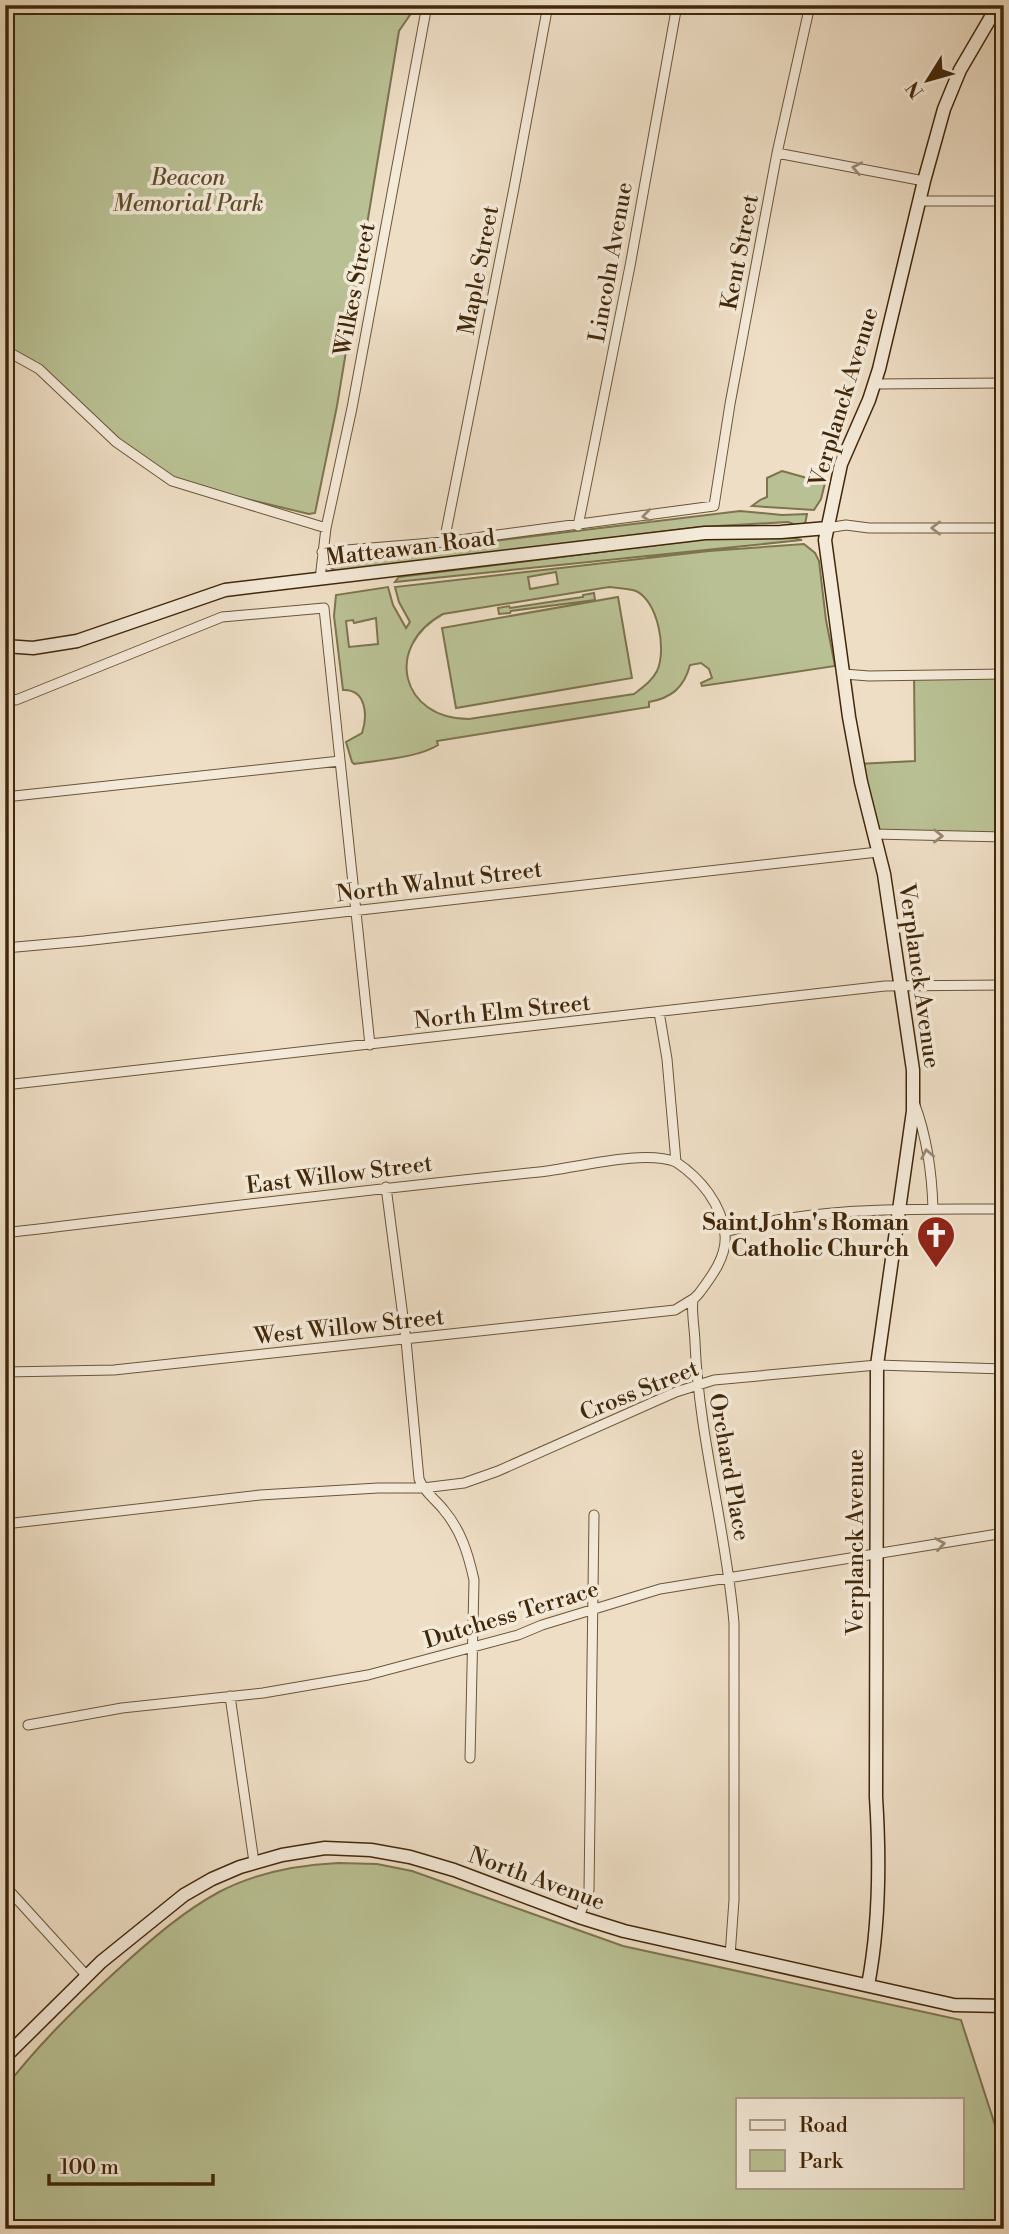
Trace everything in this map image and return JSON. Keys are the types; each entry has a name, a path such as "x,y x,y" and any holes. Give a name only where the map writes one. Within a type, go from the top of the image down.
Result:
{"street":[{"name":"Wilkes Street","path":"320,579 326,528 352,408 427,5"},
{"name":"Maple Street","path":"444,542 548,5"},
{"name":"Lincoln Avenue","path":"579,526 677,5"},
{"name":"Kent Street","path":"579,526 715,506 730,404 778,153 810,5"},
{"name":"Verplanck Avenue","path":"869,1985 875,1946 879,1851 876,1797 875,1555 877,1365 913,1101 913,1070 884,874 851,729 825,540 841,464 875,384 944,109 960,70 998,5"},
{"path":"778,153 924,181"},
{"path":"919,201 1004,201"},
{"path":"5,350 39,369 116,442 172,481 326,528"},
{"path":"875,384 1004,383"},
{"path":"827,528 846,525 869,528 1004,528"},
{"path":"322,552 444,542 579,526"},
{"name":"Matteawan Road","path":"5,646 33,648 77,641 225,590 705,533 781,532 827,528"},
{"path":"5,697 16,701 222,617 324,608 370,1045"},
{"path":"844,674 1004,674"},
{"path":"5,797 340,761"},
{"path":"873,834 1004,837"},
{"name":"North Walnut Street","path":"5,948 878,852"},
{"name":"North Elm Street","path":"5,1086 901,986 1004,985"},
{"path":"659,1012 667,1059 676,1162 692,1173 705,1188 717,1208 725,1232 725,1247 719,1263 693,1299"},
{"path":"913,1101 920,1119 930,1166 933,1209"},
{"name":"East Willow Street","path":"5,1233 386,1187 548,1171 643,1157 664,1157 676,1162"},
{"path":"386,1187 406,1340 419,1477 423,1488 456,1526 468,1553 474,1580 470,1758"},
{"path":"725,1232 787,1219 864,1210 1004,1209"},
{"name":"West Willow Street","path":"5,1372 114,1370 406,1340 675,1310 693,1299"},
{"name":"Orchard Place","path":"693,1299 697,1384 730,1578 734,1623 734,1900 730,1956"},
{"name":"Cross Street","path":"5,1524 260,1495 423,1488 464,1483 498,1471 697,1384 714,1380 877,1365 1004,1369"},
{"path":"579,1917 589,1891 594,1516"},
{"name":"Dutchess Terrace","path":"28,1725 122,1708 230,1696 368,1675 518,1635 594,1608 660,1589 1004,1533"},
{"path":"230,1696 254,1862"},
{"name":"North Avenue","path":"5,2057 86,1975 184,1895 212,1879 254,1862 325,1848 389,1853 454,1870 579,1917 644,1936 954,2005 1004,2006"},
{"path":"5,1886 86,1975"}],"green space":[{"name":"Beacon Memorial Park","path":"5,5 414,5 399,31 337,406 315,513 309,514 172,481 116,442 60,389 5,350"},
{"path":"782,471 825,483 821,499 814,510 752,506 767,497 767,478"},
{"path":"740,511 782,515 807,514 805,524 788,522 700,527 338,572 331,568 328,561"},
{"path":"705,539 802,540 395,582 399,577"},
{"path":"804,544 815,553 819,561 835,666 702,686 701,683 712,678 709,669 701,663 690,665 680,686 670,695 649,702 649,707 437,741 438,745 409,756 354,764 352,762 346,742 362,733 365,711 357,694 343,690 334,616 336,595 388,587 393,605 406,628 410,622 399,602 395,587 709,551","holes":["556,572 558,584 530,589 528,577","609,587 630,589 644,596 655,615 661,639 660,662 653,678 634,694 469,719 446,716 428,707 415,694 408,679 407,662 412,644 424,628 443,614","376,618 378,644 349,647 346,621 353,620 354,623"]},
{"path":"594,593 595,600 499,614 498,608 583,597"},
{"path":"618,597 632,678 456,708 442,628"},
{"path":"1004,674 1004,836 873,834 858,764 915,761 914,675"},
{"path":"338,1863 377,1864 412,1871 623,1946 961,2020 1004,2153 1004,2229 5,2229 5,2088 32,2055 108,1978 193,1908 233,1885 291,1868"}],"place":[{"name":"Saint John's Roman Catholic Church","path":"936,1269"}]}
